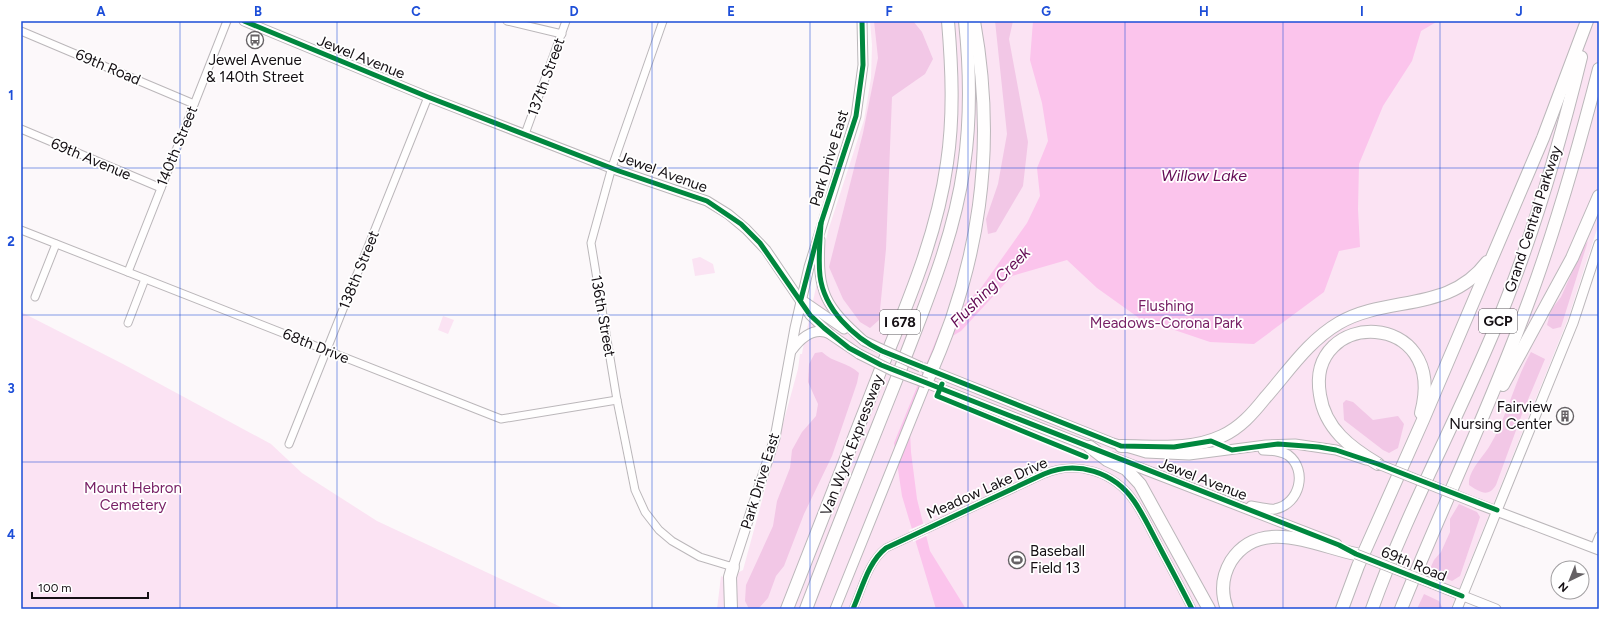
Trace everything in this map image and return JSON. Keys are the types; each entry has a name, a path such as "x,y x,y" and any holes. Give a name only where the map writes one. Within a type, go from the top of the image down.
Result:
{"highway":[{"name":"Van Wyck Expressway","path":"787,609 911,294 934,226 947,164 951,122 952,81 948,21"},
{"name":"Van Wyck Expressway","path":"806,609 937,272 956,210 964,166 968,123 969,81 965,21"},
{"path":"926,383 962,290 975,232 982,179 983,107 974,21"},
{"path":"1334,609 1411,444 1497,248 1588,21"},
{"name":"Grand Central Parkway","path":"1372,609 1405,525 1482,358 1517,273 1550,172 1588,21"},
{"name":"Grand Central Parkway","path":"1401,609 1509,352 1542,265 1570,177 1599,68"},
{"path":"1464,456 1570,263 1599,196"},
{"path":"1121,446 1181,447 1199,444 1224,435 1250,416 1306,350 1330,328 1364,312 1447,293 1474,276 1497,248"},
{"path":"1378,464 1351,447 1340,437 1329,420 1322,403 1318,381 1322,365 1332,349 1343,340 1361,332 1381,332 1403,341 1416,355 1422,369 1424,391 1422,410 1411,444"},
{"path":"1090,447 1107,460 1126,469 1140,484 1208,608"},
{"path":"811,609 852,491"},
{"path":"1227,609 1223,587 1227,570 1237,553 1254,541 1287,537 1304,539 1338,550 1357,560"},
{"path":"1342,609 1357,560"},
{"path":"731,609 730,576 733,566"}],"street":[{"name":"140th Street","path":"128,272 228,21"},
{"name":"Jewel Avenue","path":"244,21 428,97 612,167 619,171 693,194 728,214 746,228 760,243 801,299 810,315 831,335 859,354 891,370 1339,545 1357,560"},
{"path":"506,21 562,34"},
{"name":"137th Street","path":"525,134 566,21"},
{"name":"136th Street","path":"663,21 612,167 592,243 617,400 635,490 645,512 659,530 672,542 687,551 726,566 733,566"},
{"name":"Park Drive East","path":"733,566 776,438 801,299 821,223 856,116 863,65 862,21"},
{"name":"69th Road","path":"21,30 194,104"},
{"name":"138th Street","path":"289,444 428,97"},
{"name":"69th Avenue","path":"21,129 161,188"},
{"path":"821,223 819,268 824,294 836,315 864,341"},
{"name":"68th Drive","path":"21,230 501,419 617,400"},
{"path":"35,297 56,244"},
{"path":"1457,609 1573,323 1599,244"},
{"path":"128,323 145,279"},
{"name":"Jewel Avenue","path":"801,299 864,341 882,351 1121,446 1146,453 1172,456 1197,455 1241,448 1283,444 1310,445 1336,450 1378,464 1596,550"},
{"path":"792,350 802,339 810,334 821,331 831,335"},
{"path":"834,609 926,383"},
{"path":"1235,504 1270,509 1278,508 1292,500 1299,483 1298,468 1288,456 1272,450 1241,448"},
{"name":"Meadow Lake Drive","path":"853,609 872,565 877,556 886,548 1052,471 1068,468 1096,471 1120,485 1134,500 1192,609"},
{"path":"1596,550 1599,536"},
{"name":"69th Road","path":"1357,560 1433,584 1496,609"}],"green space":[{"name":"Flushing Meadows-Corona Park","path":"870,21 1599,21 1599,223 1568,319 1451,609 732,609 737,593 736,577 739,572 743,570 798,369 800,354 802,354 828,231 864,120 871,78 872,45"},
{"path":"700,257 713,264 715,273 695,276 692,259"},
{"name":"Mount Hebron Cemetery","path":"21,312 123,364 271,444 302,473 377,521 565,609 21,609"},
{"path":"443,316 454,320 448,334 438,330"},
{"path":"721,576 726,579 726,609 717,609"}],"shaded area":[{"path":"874,21 913,21 922,32 933,59 925,74 892,97 886,249 879,320 870,328 860,322 843,299 829,267 863,133 878,58"},
{"path":"995,21 1013,21 1009,39 1028,142 1023,186 996,232 988,234 986,219 998,184 1007,134"},
{"path":"1588,241 1561,327 1553,329 1547,325 1551,310 1561,297 1583,248"},
{"path":"822,352 826,356 855,369 859,373 857,383 832,456 804,514 784,566 776,576 768,598 759,608 749,609 745,601 746,585 773,526 777,501 790,468 792,450 802,432 816,416 818,404 808,382 809,364 815,353"},
{"path":"1531,352 1545,359 1522,414 1496,485 1487,493 1480,492 1469,485 1469,480 1473,470 1489,447 1501,424 1520,375"},
{"path":"1346,400 1353,402 1373,420 1398,416 1404,424 1398,448 1389,453 1383,450 1344,420 1343,403"},
{"path":"1459,504 1477,512 1480,517 1460,576 1452,581 1429,571 1434,560 1441,552 1450,532 1450,519"},
{"path":"1424,594 1439,601 1443,609 1417,609"}],"water":[{"name":"Willow Lake","path":"1033,21 1438,21 1421,31 1412,61 1383,106 1359,164 1358,209 1360,247 1339,251 1324,292 1254,344 1210,342 1139,318 1097,288 1067,260 1012,276 961,331 949,338 910,432 917,499 930,551 966,609 936,609 902,496 894,443 941,328 981,288 1027,223 1040,196 1037,168 1048,141 1042,103 1030,60"}],"pier":[{"path":"925,523 928,535 913,542 909,530"}],"cycle path":[{"path":"244,21 428,97 619,171 707,201 741,224 760,243 810,315 849,348 881,365 1339,545 1356,554 1462,596"},
{"path":"801,299 821,223 856,116 863,65 862,21"},
{"path":"821,223 819,270 827,300 834,311 851,330 871,345 882,351 1121,446 1174,447 1211,441 1232,450 1278,444 1319,447 1336,450 1378,464 1497,510"},
{"path":"942,384 937,396 1086,457"},
{"path":"853,609 870,568 886,548 1044,474 1069,468 1094,471 1105,476 1126,491 1143,516 1192,609"}],"place":[{"name":"Jewel Avenue & 140th Street","path":"255,40"},
{"name":"Fairview Nursing Center","path":"1565,416"},
{"name":"Baseball Field 13","path":"1017,560"}],"water label":[{"name":"Flushing Creek","path":"990,287"}]}
